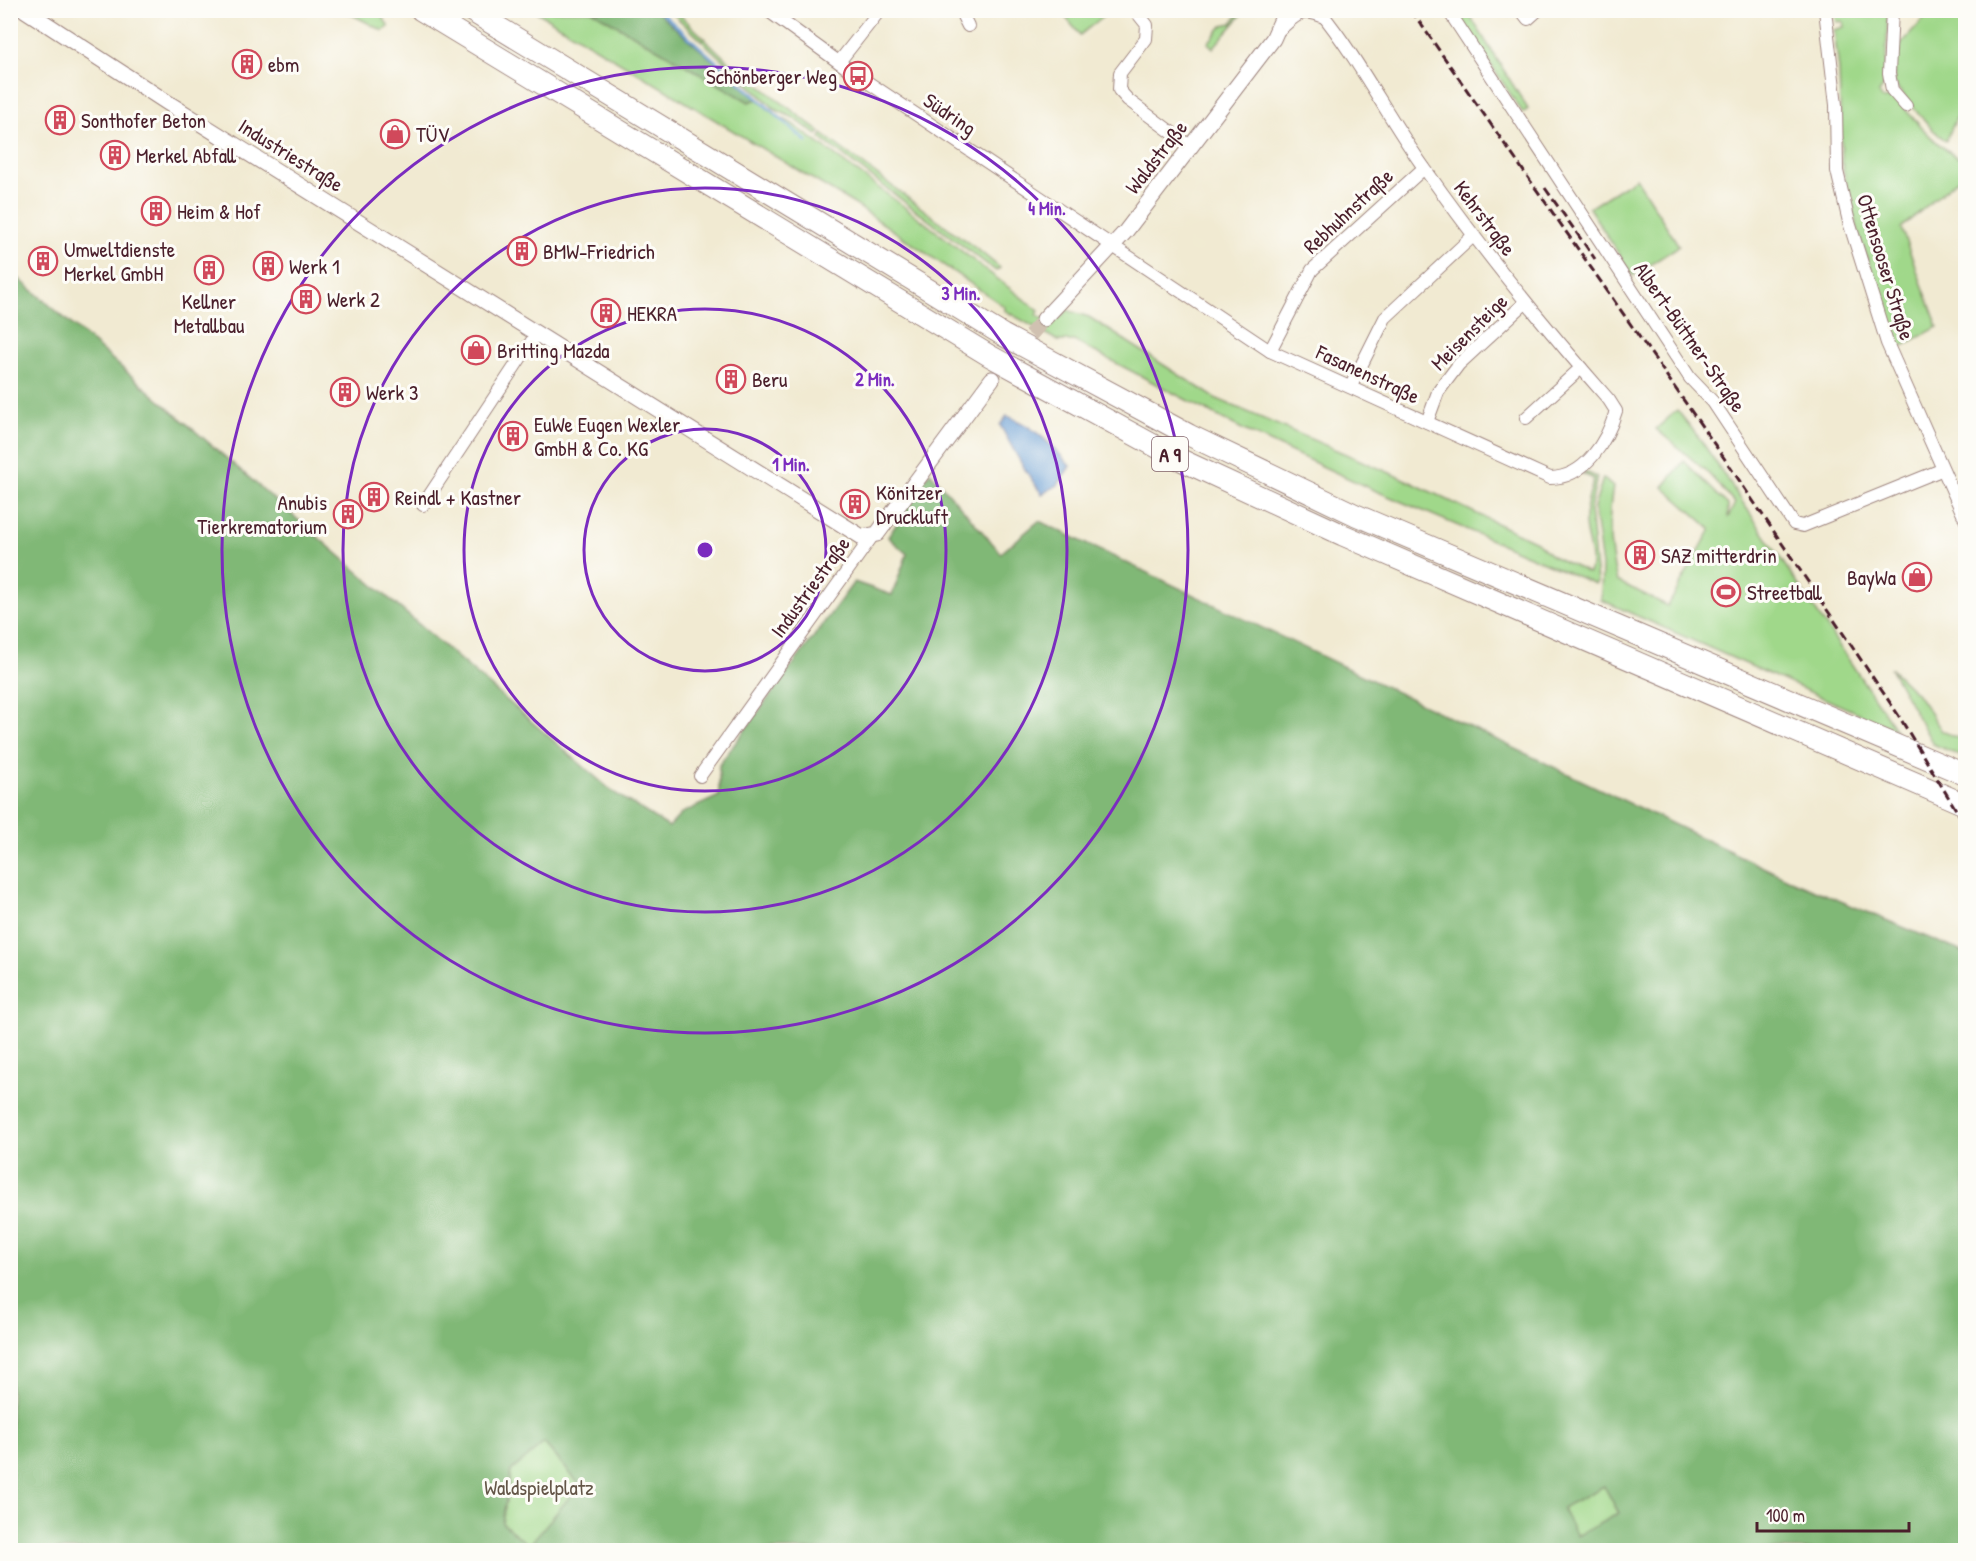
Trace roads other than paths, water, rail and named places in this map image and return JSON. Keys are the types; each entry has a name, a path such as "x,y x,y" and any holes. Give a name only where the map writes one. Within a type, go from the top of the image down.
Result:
{"highway":[{"name":"A 9","path":"422,10 990,356 1179,459 1343,536 1965,805"},
{"name":"A 9","path":"470,10 1003,335 1190,435 1356,515 1965,775"}],"street":[{"name":"Industriestraße","path":"25,10 168,103 856,534 871,538 700,776"},
{"name":"Südring","path":"768,10 839,62 1114,245"},
{"path":"839,62 880,10"},
{"path":"960,10 968,26"},
{"path":"1135,10 1147,25 1146,39 1120,73 1119,90 1128,100 1190,147"},
{"name":"Waldstraße","path":"1044,319 1114,245 1279,30 1286,10"},
{"name":"Albert-Büttner-Straße","path":"1448,10 1690,378 1713,402 1794,524 1803,526 1941,470"},
{"path":"1521,10 1528,19 1538,10"},
{"name":"Ottensooser Straße","path":"1825,10 1836,105 1837,171 1847,212 1887,343 1914,400 1941,470 1965,521"},
{"path":"1892,10 1888,73 1892,90 1906,106"},
{"name":"Kehrstraße","path":"1279,30 1300,12 1310,11 1322,14 1424,168 1473,236 1525,303 1609,400 1616,411 1609,434"},
{"name":"Rebhuhnstraße","path":"1270,351 1312,270 1424,168"},
{"path":"1351,386 1385,318 1473,236"},
{"name":"Fasanenstraße","path":"1114,245 1270,351 1550,478 1575,474 1609,434"},
{"name":"Meisensteige","path":"1427,422 1438,392 1459,364 1525,303"},
{"path":"423,505 537,333"},
{"path":"1526,418 1581,368"},
{"path":"871,538 877,534 992,379"}],"water":[{"path":"1007,416 1026,425 1042,437 1070,466 1058,485 1042,494 1036,486 1000,425"}],"waterway":[{"path":"658,10 807,142"}],"tunnel":[{"path":"1000,370 1044,319"}],"railway":[{"path":"1411,10 1724,458 1897,713 1966,826"},
{"path":"1545,188 1595,259"}],"place":[{"name":"ebm","path":"247,64"},
{"name":"Schönberger Weg","path":"858,76"},
{"name":"Sonthofer Beton","path":"60,120"},
{"name":"TÜV","path":"395,134"},
{"name":"Merkel Abfall","path":"115,155"},
{"name":"Heim & Hof","path":"156,211"},
{"name":"BMW-Friedrich","path":"522,251"},
{"name":"Umweltdienste Merkel GmbH","path":"43,261"},
{"name":"Werk 1","path":"268,266"},
{"name":"Kellner Metallbau","path":"209,270"},
{"name":"Werk 2","path":"306,299"},
{"name":"HEKRA","path":"606,313"},
{"name":"Britting Mazda","path":"476,350"},
{"name":"Beru","path":"731,379"},
{"name":"Werk 3","path":"345,392"},
{"name":"EuWe Eugen Wexler GmbH & Co. KG","path":"513,436"},
{"name":"Reindl + Kastner","path":"374,497"},
{"name":"Könitzer Druckluft","path":"855,504"},
{"name":"Anubis Tierkrematorium","path":"348,514"},
{"name":"SAZ mitterdrin","path":"1640,555"},
{"name":"BayWa","path":"1917,577"},
{"name":"Streetball","path":"1726,592"}],"park label":[{"name":"Waldspielplatz","path":"539,1487"}]}
